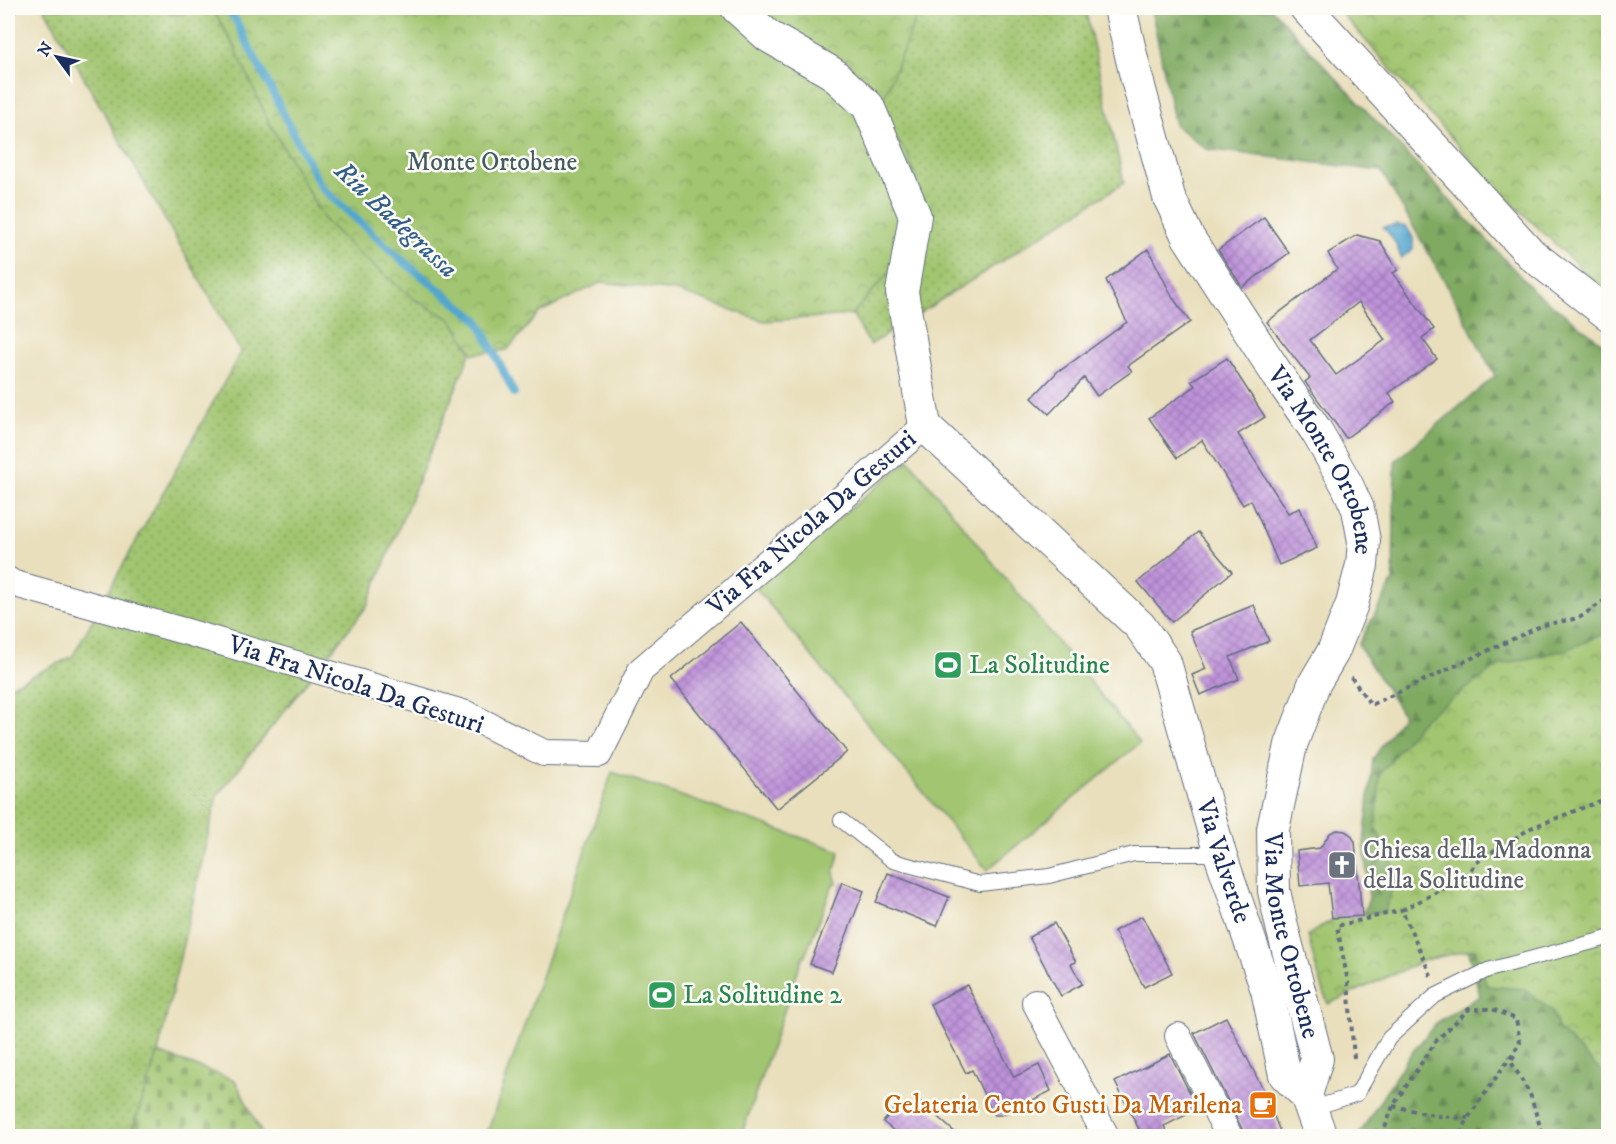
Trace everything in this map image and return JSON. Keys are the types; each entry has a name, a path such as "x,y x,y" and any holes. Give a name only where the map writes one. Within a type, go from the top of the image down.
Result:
{"street":[{"path":"737,8 768,36 832,73 868,106 915,216 902,292 925,426"},
{"name":"Via Monte Ortobene","path":"1120,8 1169,197 1188,237 1317,432 1358,509 1364,541 1362,565 1352,604 1333,652 1314,684 1291,745 1273,829 1274,891 1282,931 1317,1059 1312,1114"},
{"path":"1306,8 1532,255 1608,314"},
{"name":"Via Valverde","path":"925,426 1140,626 1165,662 1220,854 1267,990 1285,1075 1312,1114"},
{"name":"Via Fra Nicola Da Gesturi","path":"8,580 8,582 466,714 544,753 599,754 641,670 925,426"},
{"path":"1035,1002 1106,1137"},
{"path":"1178,1036 1229,1137"}],"lane":[{"path":"841,820 893,861 980,884 1049,876 1134,854 1220,854"},
{"path":"1312,1114 1357,1094 1389,1038 1436,996 1488,970 1608,938"}],"path":[{"path":"1333,652 1371,705 1543,625 1579,618 1608,598"},
{"path":"1357,1094 1348,982 1337,926 1402,910 1466,877 1477,862 1531,828 1603,800 1608,791"},
{"path":"1402,910 1430,972 1436,996"},
{"path":"1382,1137 1393,1106 1436,1041 1468,1009 1492,1009 1516,1019 1520,1043 1511,1062 1530,1094 1543,1137"},
{"path":"1460,1137 1468,1118 1520,1043"},
{"path":"1393,1106 1438,1116 1468,1118"}],"green space":[{"path":"44,8 1085,8 1124,183 870,345 798,219 487,312 367,606 217,796 158,1053 130,1136 8,1136 8,687 72,657 241,352"},
{"path":"159,8 194,8 176,15"},
{"name":"Monte Ortobene","path":"212,8 920,8 878,112 909,156 916,181 906,254 851,315 764,321 676,291 602,282 540,312 507,350 473,354 452,320 414,299 358,253 325,221 269,122 233,44"},
{"path":"1151,8 1271,8 1534,291 1608,347 1608,1136 1358,1136 1406,1060 1436,1023 1480,996 1468,948 1354,934 1369,899 1364,843 1373,759 1403,715 1358,645 1393,581 1395,461 1495,376 1445,282 1381,171 1206,149 1175,125"},
{"path":"1337,8 1608,8 1608,292 1491,183"},
{"name":"La Solitudine","path":"909,460 1140,743 987,870 755,587"},
{"path":"1608,632 1608,1078 1559,1030 1552,1011 1524,989 1487,986 1475,949 1425,960 1328,1004 1308,935 1338,916 1385,911 1397,873 1376,828 1380,774 1423,719 1500,665 1569,649"},
{"name":"La Solitudine 2","path":"612,772 840,851 834,873 837,883 833,884 805,956 803,956 741,1136 486,1136"},
{"path":"158,1053 235,1080 263,1136 130,1136"}],"water":[{"path":"1397,225 1407,227 1413,238 1413,249 1401,258 1394,241 1383,227"}],"building":[{"path":"1264,217 1289,253 1242,287 1218,250"},
{"path":"1357,235 1380,241 1398,270 1393,273 1434,329 1422,338 1437,359 1389,393 1395,402 1346,438 1305,382 1310,378 1267,322 1337,269 1328,253","holes":["1359,302 1385,340 1336,375 1310,340"]},
{"path":"1148,249 1173,298 1190,322 1128,366 1132,371 1097,396 1084,378 1049,414 1032,398 1060,369 1127,322 1106,280"},
{"path":"1227,358 1265,417 1238,434 1288,513 1300,508 1317,548 1279,565 1251,500 1243,505 1202,440 1177,458 1149,418 1195,386 1191,381"},
{"path":"1198,532 1232,572 1172,622 1138,582"},
{"path":"1254,605 1269,641 1230,657 1239,679 1200,695 1192,675 1206,669 1190,631"},
{"path":"741,622 847,752 777,809 671,679"},
{"name":"Chiesa della Madonna della Solitudine","path":"1337,830 1351,835 1355,842 1362,916 1332,918 1328,883 1300,886 1297,851 1320,848 1330,833"},
{"path":"888,873 949,897 937,926 876,902"},
{"path":"842,882 864,891 832,972 810,964"},
{"path":"1142,916 1172,973 1144,987 1114,931"},
{"path":"1054,923 1076,962 1071,964 1082,984 1061,996 1029,937"},
{"path":"967,985 1014,1077 1039,1065 1051,1091 1002,1115 994,1115 972,1070 966,1073 930,1004"},
{"path":"1226,1017 1265,1093 1282,1137 1244,1137 1194,1033"},
{"path":"1170,1054 1198,1109 1164,1126 1169,1137 1143,1137 1115,1082"},
{"path":"921,1102 960,1137 889,1137 894,1131 883,1122 898,1105 909,1115"}],"waterway":[{"name":"Riu Badegrassa","path":"225,8 234,17 321,187 404,262 478,320 514,393"}],"place":[{"name":"La Solitudine","path":"948,665"},
{"name":"Chiesa della Madonna della Solitudine","path":"1342,865"},
{"name":"La Solitudine 2","path":"662,995"},
{"name":"Gelateria Cento Gusti Da Marilena","path":"1263,1105"}]}
